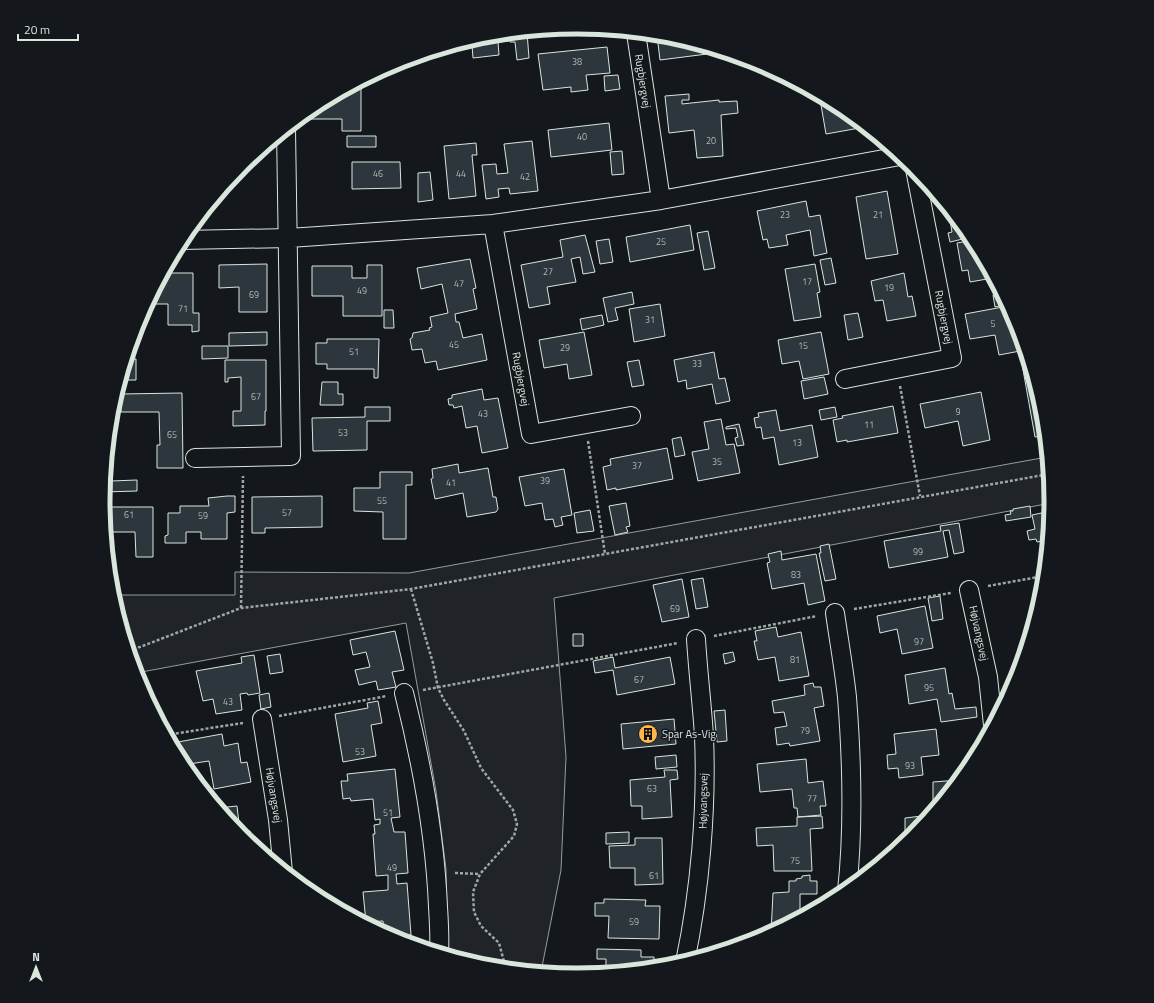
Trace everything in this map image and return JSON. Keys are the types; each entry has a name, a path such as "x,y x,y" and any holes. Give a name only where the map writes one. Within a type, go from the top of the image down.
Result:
{"street":[{"name":"Rugbjergvej","path":"637,38 661,200"},
{"path":"195,458 291,456 289,238 286,136"},
{"path":"190,240 289,238 493,224 661,200 893,157"},
{"name":"Rugbjergvej","path":"845,379 952,358 917,181"},
{"name":"Rugbjergvej","path":"493,224 531,434 631,416"},
{"name":"Højvangsvej","path":"969,590 988,677 992,716"},
{"path":"835,613 847,696 852,780 850,864 848,882"},
{"name":"Højvangsvej","path":"686,956 692,931 702,834 704,737 696,639"},
{"path":"404,693 419,752 428,805 437,873 440,948"},
{"name":"Højvangsvej","path":"262,720 278,820 283,865"}],"path":[{"path":"896,369 920,496"},
{"path":"586,424 605,554"},
{"path":"241,608 244,457"},
{"path":"133,648 140,647 241,608 411,589 1043,475"},
{"path":"172,734 262,720 835,613 1039,577"},
{"path":"411,589 433,663 438,688 464,731 481,768 513,810 517,824 514,836 480,874 473,892 474,912 481,926 499,943 504,963"},
{"path":"437,873 480,874"}],"shaded area":[{"path":"1042,458 1044,504 554,598 566,757 561,870 542,968 486,960 448,950 446,869 436,791 406,623 142,672 134,652 118,595 235,595 235,572 409,573"}],"building":[{"path":"527,37 529,58 517,60 515,42 510,42 510,39"},
{"path":"509,39 509,41 498,42 499,55 473,58 472,46"},
{"path":"658,41 710,54 660,60"},
{"path":"607,47 610,73 586,75 588,90 571,92 571,87 543,90 538,54"},
{"path":"618,75 620,89 605,91 604,76"},
{"path":"361,87 361,131 342,131 342,119 311,119 317,113"},
{"path":"689,94 689,100 682,100 682,104 719,100 719,102 737,101 738,113 721,115 723,156 697,158 694,130 669,133 665,96"},
{"path":"821,105 823,105 837,113 858,128 826,134"},
{"path":"609,123 612,150 551,157 548,130"},
{"path":"347,136 376,136 376,147 347,147"},
{"path":"532,141 538,191 510,194 509,188 498,189 499,197 486,199 482,165 496,164 497,174 508,173 504,144"},
{"path":"476,143 477,155 472,155 476,196 449,199 444,146"},
{"path":"622,151 624,174 612,175 610,152"},
{"path":"352,162 400,162 401,188 352,189"},
{"path":"430,172 433,200 418,202 418,173"},
{"path":"887,191 898,254 866,259 856,197"},
{"path":"806,201 809,217 820,215 827,253 814,256 810,230 786,235 788,245 769,248 767,239 763,240 757,211"},
{"path":"950,220 964,239 950,242 948,233 952,232"},
{"path":"690,225 694,250 630,262 626,237"},
{"path":"708,231 715,268 704,270 697,233"},
{"path":"585,235 595,272 583,274 580,257 571,259 576,282 547,287 550,304 529,308 521,265 563,257 560,240"},
{"path":"609,239 613,262 600,264 596,241"},
{"path":"966,241 987,279 970,282 968,270 962,271 957,243"},
{"path":"831,258 836,283 825,285 820,260"},
{"path":"470,259 476,288 473,289 477,309 455,314 456,322 459,322 463,338 482,334 487,360 438,370 436,361 425,363 422,349 412,350 410,339 412,338 413,333 430,330 429,328 432,327 430,317 448,313 442,284 421,289 417,268"},
{"path":"267,264 267,312 239,312 239,287 219,288 219,265"},
{"path":"815,264 820,292 817,293 821,317 794,321 785,269"},
{"path":"367,265 382,265 382,316 343,316 343,296 312,296 312,266 352,266 352,278 367,278"},
{"path":"169,273 193,273 193,313 199,313 199,331 192,332 192,325 168,325 168,304 154,304"},
{"path":"904,273 908,297 912,296 916,316 887,321 883,300 875,301 871,281"},
{"path":"632,292 634,304 615,308 618,320 608,322 603,298"},
{"path":"996,294 1001,306 995,307 993,295"},
{"path":"660,304 665,336 634,342 629,309"},
{"path":"1002,307 1020,351 999,355 995,335 970,339 965,314"},
{"path":"384,310 393,310 394,328 384,328"},
{"path":"858,313 863,337 848,340 844,315"},
{"path":"602,315 604,325 582,330 580,319"},
{"path":"267,332 267,345 229,346 229,333"},
{"path":"584,332 592,375 569,379 567,364 544,368 539,340"},
{"path":"821,332 829,374 803,379 799,361 782,364 778,340"},
{"path":"327,339 379,339 378,378 374,378 374,369 327,369 327,364 316,364 316,343 327,343"},
{"path":"202,346 228,346 228,358 202,359"},
{"path":"714,352 719,379 725,378 730,401 716,404 712,384 687,389 686,380 678,382 674,360"},
{"path":"132,359 136,359 136,380 125,380"},
{"path":"225,360 266,360 265,425 233,426 233,411 241,411 241,377 228,378 228,382 225,382"},
{"path":"639,360 644,385 632,387 627,362"},
{"path":"1022,364 1024,364 1029,381 1040,436 1035,437"},
{"path":"824,377 828,394 804,399 801,381"},
{"path":"322,382 338,382 338,394 343,394 343,405 320,405"},
{"path":"482,389 484,400 498,398 508,448 482,453 477,426 466,428 462,406 454,408 453,405 449,405 448,399 452,398 452,395"},
{"path":"981,392 990,440 963,446 958,421 925,428 920,404"},
{"path":"182,393 183,468 157,468 157,445 160,445 159,412 121,412 122,394"},
{"path":"893,406 898,433 847,442 847,440 837,442 833,420 843,418 842,416"},
{"path":"365,407 390,407 390,421 367,421 367,450 313,451 312,418 365,417"},
{"path":"835,407 837,417 821,420 819,410"},
{"path":"776,410 780,431 812,425 818,457 779,465 774,437 763,439 761,427 756,428 754,418 759,417 758,413"},
{"path":"721,419 726,445 734,444 740,473 698,481 692,452 709,449 704,422"},
{"path":"739,424 744,445 737,446 735,438 738,437 736,428 726,429 726,427"},
{"path":"681,437 685,455 675,457 672,439"},
{"path":"667,448 673,479 616,490 616,488 607,490 603,467 611,465 610,459"},
{"path":"458,464 459,473 488,468 493,497 496,497 498,509 496,512 467,517 463,493 435,499 431,479 433,478 432,469"},
{"path":"564,469 572,515 561,517 563,525 555,527 553,519 545,520 542,503 525,506 519,477"},
{"path":"111,471 111,481 137,480 137,491 110,492"},
{"path":"380,472 412,472 412,485 406,485 406,539 383,539 383,512 354,511 354,488 380,488"},
{"path":"235,496 235,512 227,513 227,539 201,539 201,532 186,532 186,543 165,543 165,536 168,535 168,513 180,513 180,506 209,506 208,498"},
{"path":"322,496 322,527 265,528 265,533 252,533 252,497"},
{"path":"626,503 630,526 626,527 628,532 615,535 609,506"},
{"path":"1030,506 1031,517 1006,521 1005,515 1011,514 1010,511 1013,511 1013,509"},
{"path":"110,507 153,507 153,557 136,557 135,532 111,532"},
{"path":"590,510 594,531 577,533 574,513"},
{"path":"1044,513 1042,541 1037,542 1036,539 1029,540 1027,531 1035,529 1032,515"},
{"path":"959,523 964,552 954,554 949,530 943,531 948,557 889,568 884,541 941,531 940,526"},
{"path":"829,544 836,579 825,581 819,553 821,553 820,546"},
{"path":"781,551 782,560 816,554 825,601 808,605 804,583 772,589 767,563 770,562 768,554"},
{"path":"703,578 708,607 696,609 691,580"},
{"path":"682,579 689,617 662,622 653,585"},
{"path":"940,596 943,619 932,621 928,598"},
{"path":"925,606 933,648 902,654 897,629 880,633 877,616"},
{"path":"776,627 778,637 801,632 809,676 779,681 775,657 758,660 754,641 757,641 755,631"},
{"path":"395,631 404,670 392,672 396,687 378,690 376,681 359,685 355,670 370,667 366,652 353,655 350,640"},
{"path":"573,634 583,634 583,646 573,646"},
{"path":"733,652 735,661 725,664 723,654"},
{"path":"280,654 283,672 270,674 267,656"},
{"path":"254,655 260,693 248,695 247,693 240,694 242,710 216,714 213,699 203,701 196,671 242,663 241,657"},
{"path":"613,657 615,668 670,657 675,684 617,695 613,670 595,673 593,661"},
{"path":"945,668 949,694 952,693 955,709 976,707 977,717 941,722 937,699 909,704 905,675"},
{"path":"813,683 814,687 821,687 824,706 814,708 820,741 790,746 789,743 777,745 775,728 787,726 784,712 774,713 772,701 805,695 804,685"},
{"path":"269,693 271,707 261,709 259,695"},
{"path":"378,701 382,723 371,725 376,756 343,762 335,714 368,708 367,703"},
{"path":"725,710 727,741 717,742 714,711"},
{"name":"Spar As-Vig","path":"674,719 676,744 623,749 621,724"},
{"path":"936,729 939,755 921,757 923,775 899,778 898,768 888,769 887,755 896,754 894,734"},
{"path":"222,734 224,746 238,743 241,763 247,762 251,782 214,789 209,761 190,764 179,746 178,742"},
{"path":"676,755 677,767 656,769 655,757"},
{"path":"806,759 808,783 823,781 826,806 820,806 821,815 798,817 797,808 794,808 792,789 760,792 757,764"},
{"path":"395,769 400,817 391,818 394,832 405,832 408,873 396,874 397,884 407,883 411,935 405,936 383,927 383,921 372,922 366,919 363,892 388,890 388,875 376,876 373,834 375,834 374,825 380,824 380,819 375,820 373,799 351,801 350,798 343,799 341,781 348,781 347,774"},
{"path":"664,770 677,770 678,779 670,780 672,817 642,819 642,806 631,806 630,780 665,777"},
{"path":"952,781 933,804 933,782"},
{"path":"237,806 239,824 226,810 224,807"},
{"path":"822,816 823,828 810,829 812,871 774,871 773,845 757,846 756,828 797,826 797,817"},
{"path":"923,816 905,834 905,818"},
{"path":"246,831 250,831 251,836"},
{"path":"629,832 629,843 606,844 606,833"},
{"path":"635,838 662,838 663,884 635,885 635,868 610,868 609,846 635,845"},
{"path":"266,850 273,850 274,857 269,853"},
{"path":"810,875 810,881 817,881 817,894 800,894 800,912 771,926 773,893 789,892 789,881 796,881 796,879 802,878 802,876"},
{"path":"604,899 646,900 645,906 660,906 659,939 608,938 609,916 595,916 595,903 604,903"},
{"path":"597,949 641,950 641,957 654,957 654,962 606,968 606,959 597,959"}],"place":[{"name":"Spar As-Vig","path":"648,734"}]}
